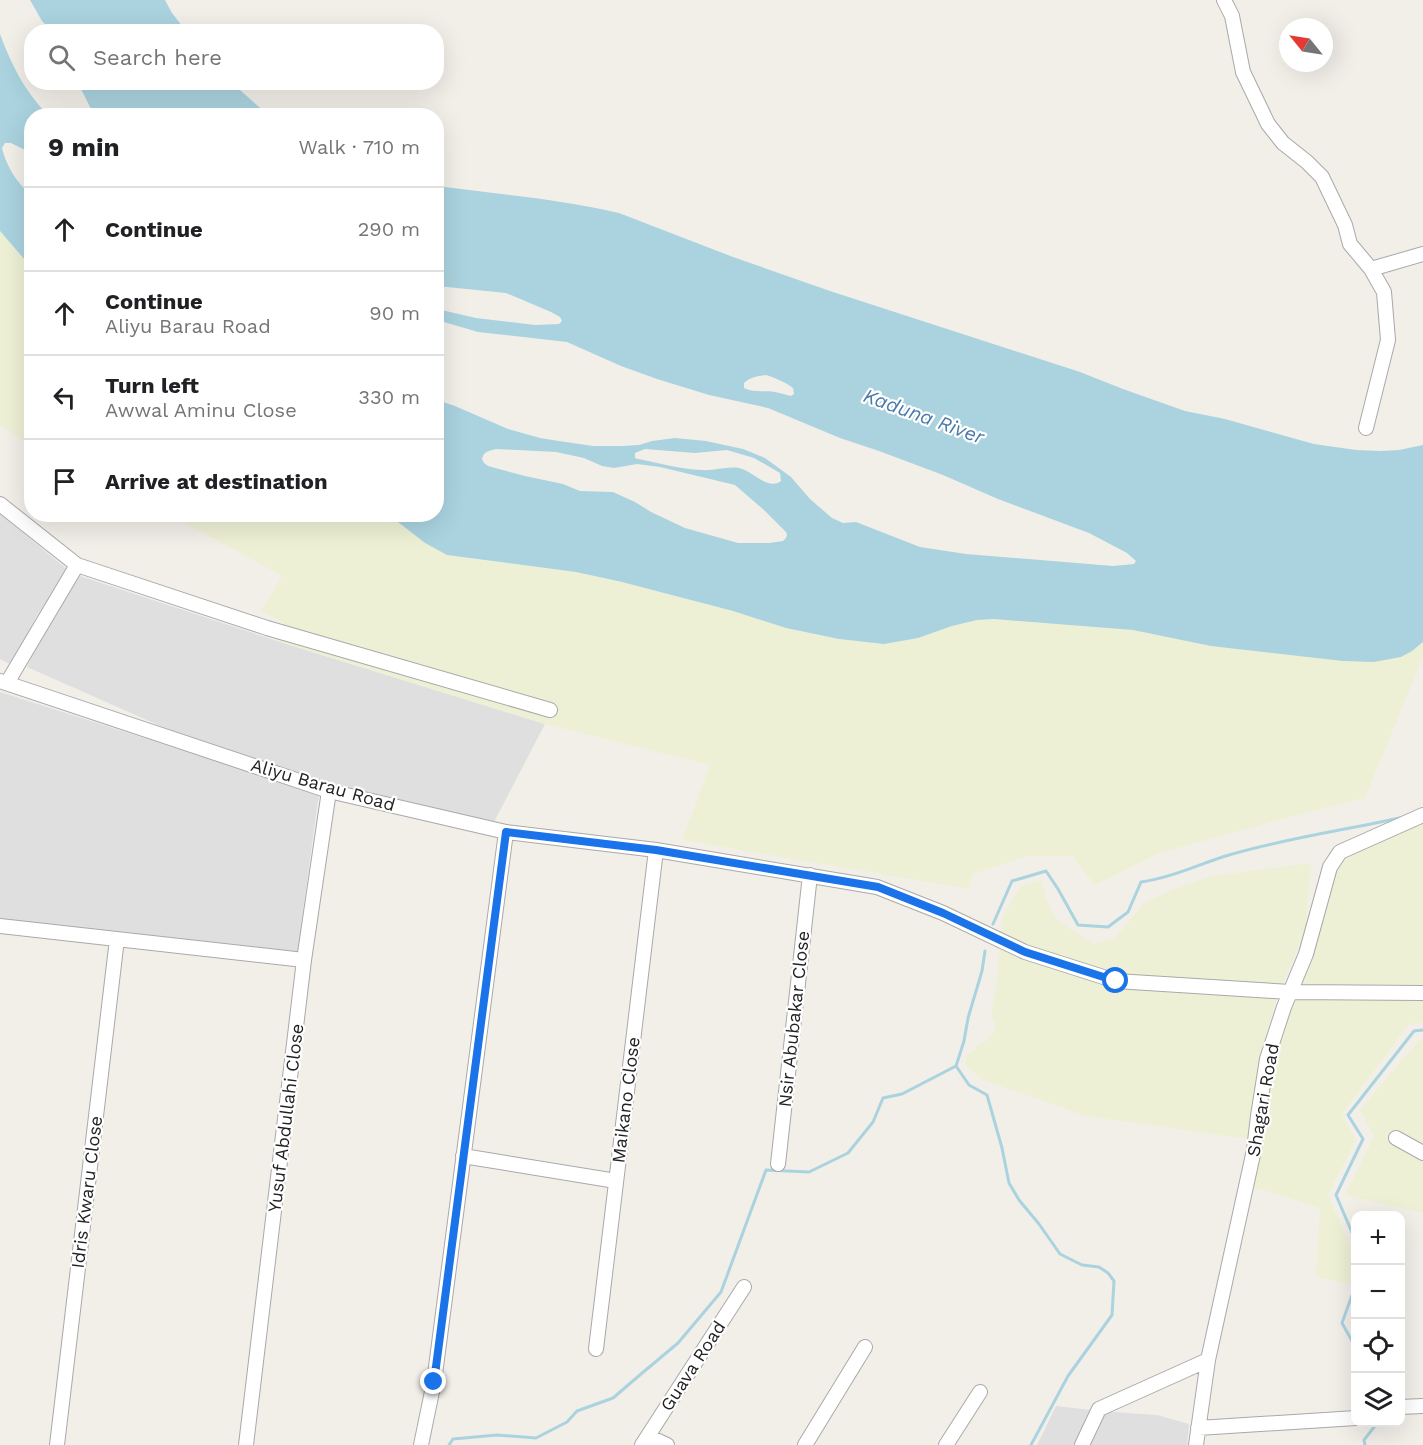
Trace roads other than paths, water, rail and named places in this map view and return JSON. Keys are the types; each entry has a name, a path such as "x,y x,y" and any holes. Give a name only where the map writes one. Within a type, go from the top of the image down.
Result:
{"street":[{"path":"1224,0 1232,16 1243,72 1268,124 1282,143 1322,177 1345,225 1350,244 1371,269 1384,292 1388,340 1366,428"},
{"path":"1371,269 1423,254"},
{"path":"0,504 77,565 267,628 550,710"},
{"path":"4,682 77,565"},
{"name":"Aliyu Barau Road","path":"4,682 329,791 506,832 656,850 878,887 943,913 1025,952 1116,981 1290,992 1423,993"},
{"name":"Yusuf Abdullahi Close","path":"246,1445 304,960 329,791"},
{"name":"Shagari Road","path":"1196,1445 1208,1360 1254,1150 1267,1059 1306,954 1330,867 1340,852 1423,815"},
{"path":"421,1445 434,1382 506,832"},
{"name":"Maikano Close","path":"596,1349 656,850"},
{"name":"Nsir Abubakar Close","path":"778,1164 810,875"},
{"path":"0,926 304,960"},
{"name":"Idris Kwaru Close","path":"57,1445 117,939"},
{"path":"1396,1138 1423,1153"},
{"path":"463,1156 616,1182"},
{"name":"Guava Road","path":"645,1440 744,1287"},
{"path":"805,1445 865,1347"},
{"path":"1082,1445 1099,1409 1208,1360"},
{"path":"946,1445 980,1392"},
{"path":"1405,1407 1423,1406"},
{"path":"1198,1428 1351,1418"},
{"path":"645,1440 667,1445"}],"water":[{"path":"30,0 165,0 181,24 45,24"},
{"path":"0,34 24,84 24,90 28,90 42,108 24,108 24,150 11,143 5,143 2,148 13,174 24,188 24,259 0,231"},
{"path":"82,90 240,90 260,108 90,108"},
{"name":"Kaduna River","path":"444,187 528,197 619,213 830,291 1080,372 1185,411 1225,419 1314,444 1356,450 1399,450 1423,445 1423,642 1401,657 1374,662 1343,661 1211,646 1133,630 994,619 977,620 918,638 884,644 839,639 786,628 733,611 576,572 447,555 425,543 398,522 444,522 444,402 508,429 540,438 593,446 622,446 675,438 706,441 743,449 765,458 791,477 810,499 832,518 843,523 856,522 920,547 966,554 1113,566 1134,564 1136,561 1127,553 1089,533 998,499 943,475 840,438 768,408 709,395 657,379 567,342 478,332 444,322 444,311 476,318 535,325 559,324 562,321 560,317 551,312 506,293 444,287","holes":["766,375 793,388 794,394 791,396 744,388 744,383 757,376","496,449 556,452 614,468 637,464 660,467 735,485 764,510 787,535 783,541 738,543 685,528 613,492 580,491 563,484 488,466 484,463 483,456","645,449 695,453 727,450 754,458 780,473 781,481 771,484 739,468 702,470 635,458 635,453"]}],"waterway":[{"path":"993,924 1012,881 1046,871 1078,925 1108,927 1128,912 1141,882 1174,874 1251,849 1404,817"},
{"path":"449,1445 453,1439 497,1435 536,1438 567,1422 577,1411 613,1398 678,1343 721,1292 766,1170 809,1172 848,1153 873,1122 883,1098 902,1094 956,1066 982,971 985,951"},
{"path":"1351,1230 1336,1195 1363,1139 1348,1115 1414,1031 1423,1030"},
{"path":"956,1066 969,1085 987,1095 1009,1183 1019,1200 1060,1254 1082,1265 1099,1267 1114,1281 1112,1315 1068,1376 1031,1445"},
{"path":"1351,1298 1342,1323 1351,1339"},
{"path":"1365,1445 1364,1440 1374,1427"}]}
